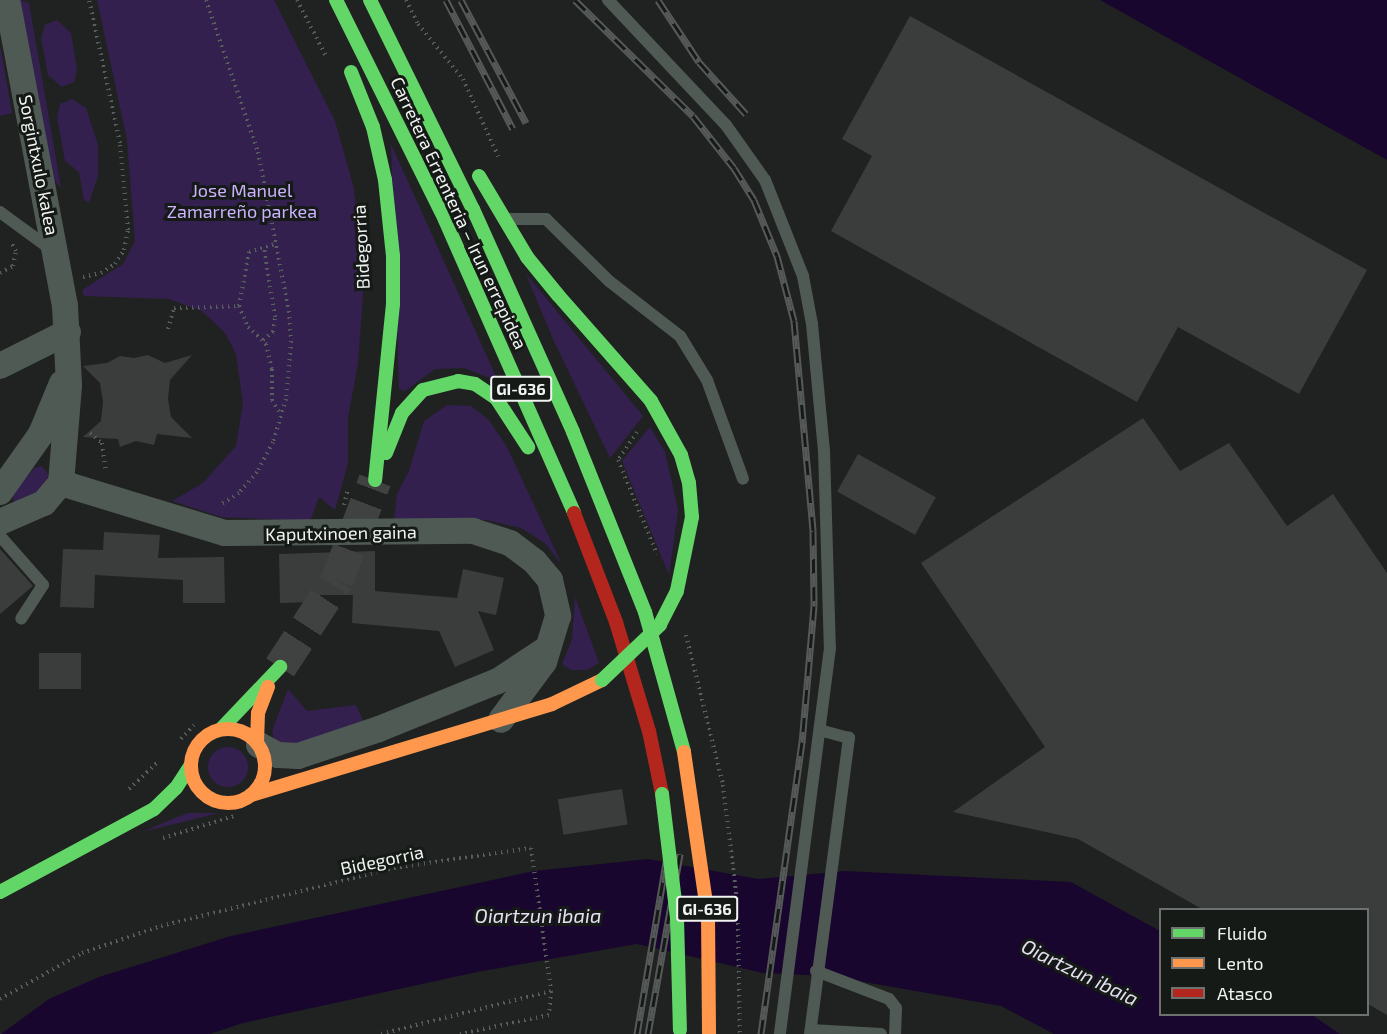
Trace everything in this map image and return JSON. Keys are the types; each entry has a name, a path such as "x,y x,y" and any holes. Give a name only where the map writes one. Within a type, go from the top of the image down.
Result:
{"main road":[{"path":"334,0 336,32"},
{"name":"Carretera Errenteria – Irun errepidea","path":"334,0 445,220 569,501 616,622 649,731 662,794 677,918 680,1032"},
{"name":"Carretera Errenteria – Irun errepidea","path":"370,0 422,101 573,432 645,612 678,723 692,789 708,916 709,1032"},
{"path":"346,60 373,127 385,180 393,256 393,315 375,480 402,413 423,390 458,381 475,384 496,398 569,501"},
{"path":"422,101 453,136"},
{"path":"0,892 154,809 187,801 238,802 251,795 552,704 602,680 660,625 676,591 688,550 692,517 689,483 681,455 651,401 558,295 503,220 471,163"},
{"path":"154,809 176,788 191,765 197,746 221,729 280,667 261,703 258,744 264,760 264,776 251,795"},
{"path":"221,729 240,731 258,744"},
{"path":"191,765 195,783 216,801"}],"street":[{"name":"Sorgintxulo kalea","path":"7,0 61,280 68,343"},
{"path":"0,366 68,343"},
{"path":"3,511 53,409 68,343"},
{"path":"3,511 50,499 62,480 68,343"},
{"path":"27,459 39,452 52,455 61,464 62,480"},
{"name":"Kaputxinoen gaina","path":"62,480 225,533 473,531 493,535 526,554 550,580 558,616 554,641 532,682 501,720"},
{"path":"258,744 278,755 298,756 390,725 514,674 554,641"}],"lane":[{"path":"608,0 726,125 765,180 803,276 817,354 824,450 830,648 822,731 780,1034"},
{"path":"0,212 16,226 55,252"},
{"path":"503,220 546,219 609,281 680,336 707,380 743,479"},
{"path":"3,511 42,585 21,619"},
{"path":"822,731 849,738 816,969 811,1032 880,1034"},
{"path":"816,969 889,999 896,1008 895,1034"}],"path":[{"path":"61,280 101,273 115,264 124,250 128,230 120,143 89,0"},
{"path":"206,0 258,152 276,244 291,341 282,416 257,472 239,493 213,506"},
{"path":"297,0 329,62"},
{"path":"406,0 418,24 463,79 502,163"},
{"path":"0,273 13,266 16,251 9,236 16,226"},
{"path":"276,244 249,252 239,306 248,327 263,340 272,369 272,400 282,416"},
{"path":"263,340 273,332 275,317 264,248"},
{"path":"168,330 174,308 239,306"},
{"path":"644,422 618,460 660,562"},
{"path":"344,505 350,483"},
{"path":"684,628 723,785"},
{"path":"172,747 197,722"},
{"path":"119,797 164,756"},
{"name":"Bidegorria","path":"0,999 82,953 161,926 394,868 531,848 551,991 549,1015 460,1034"},
{"path":"381,1034 551,991"},
{"path":"740,1034 741,1028"}],"green space":[{"path":"20,0 29,3 61,188 53,179"},
{"name":"Jose Manuel Zamarreño parkea","path":"97,0 274,0 335,121 353,185 365,267 358,363 348,418 348,463 335,510 319,497 310,521 221,517 172,501 203,483 236,446 243,403 236,354 225,333 202,311 169,299 84,296 82,290 123,264 135,241 127,140"},
{"path":"57,20 71,33 77,70 74,82 62,87 48,75 41,38 45,25"},
{"path":"0,45 12,113 0,116"},
{"path":"72,99 86,108 98,145 98,176 89,203 84,200 79,172 65,161 57,117 60,104"},
{"path":"391,144 498,381 464,368 435,369 405,391 399,389"},
{"path":"526,274 643,416 610,458 553,339"},
{"path":"447,405 471,406 489,420 507,447 562,565 545,543 521,528 486,520 394,520 397,494 409,471 424,421"},
{"path":"650,427 665,452 678,510 669,575 622,461"},
{"path":"42,466 49,475 41,490 14,502 13,493 34,468"},
{"path":"575,597 599,663 587,670 571,670 562,664 572,639"},
{"path":"288,689 307,711 356,705 364,723 293,747 274,741 272,731"},
{"path":"228,747 242,753 248,767 242,781 228,787 214,781 208,767 214,753"},
{"path":"188,813 219,813 142,832 175,818"}],"water":[{"path":"1100,0 1387,0 1387,160"},
{"name":"Oiartzun ibaia","path":"648,859 758,879 845,871 1071,882 1159,930 1159,1016 1313,1016 1340,1034 1054,1034 1001,1006 830,976 763,973 637,944 477,972 243,1023 210,1034 1,1034 49,999 99,977 231,936 534,871"}],"building":[{"path":"910,16 1367,270 1299,394 1178,327 1137,402 831,231 872,156 842,139"},
{"path":"148,355 165,363 192,355 170,380 168,399 171,417 192,438 157,434 154,445 136,441 120,447 118,439 83,437 101,421 103,402 100,383 83,366 107,363 120,356 134,358"},
{"path":"1143,418 1180,471 1229,443 1287,526 1333,494 1387,573 1387,1015 1369,1005 1369,908 1200,908 1078,839 953,812 1045,747 921,563"},
{"path":"858,454 936,497 915,535 837,492"},
{"path":"104,532 160,535 158,558 224,557 225,603 183,603 183,580 95,575 94,608 60,607 63,549 103,550"},
{"path":"0,549 33,586 0,614"},
{"path":"375,551 375,591 457,598 463,569 504,578 496,615 478,611 494,650 455,667 439,631 352,623 353,595 312,595 312,602 280,603 279,554"},
{"path":"39,653 81,653 81,689 39,689"},
{"path":"622,789 628,825 563,835 558,799"}],"tunnel":[{"path":"280,667 337,580 375,480"}],"railway":[{"path":"446,0 513,129"},
{"path":"461,0 526,123"},
{"path":"575,0 693,116 734,168 754,200 777,256 794,321 813,531 814,606 802,742 761,1034"},
{"path":"658,0 699,62 746,114"},
{"path":"637,1034 668,851"},
{"path":"648,1034 680,854"}],"traffic: fast":[{"path":"336,0 445,220 574,513"},
{"path":"370,0 473,209 573,432 645,612 684,752"},
{"path":"351,72 373,127 385,180 393,256 393,304 375,480"},
{"path":"479,176 527,257 558,295"},
{"path":"558,295 651,401 681,455 689,483 692,517 677,591 660,625 602,680"},
{"path":"386,453 402,413 423,390 458,381 475,384 496,398 528,447"},
{"path":"221,729 280,667"},
{"path":"0,892 154,809 176,788 191,765"},
{"path":"662,794 677,918 680,1030"}],"traffic: slow":[{"path":"251,795 552,704 602,680"},
{"path":"257,742 258,713 268,687"},
{"path":"228,729 249,735 259,745 265,766 259,787 249,797 228,803 207,797 197,787 191,766 197,745 207,735 228,729"},
{"path":"684,752 708,916 709,1034"}],"traffic: jam":[{"path":"574,513 616,622 649,731 662,794"}]}
